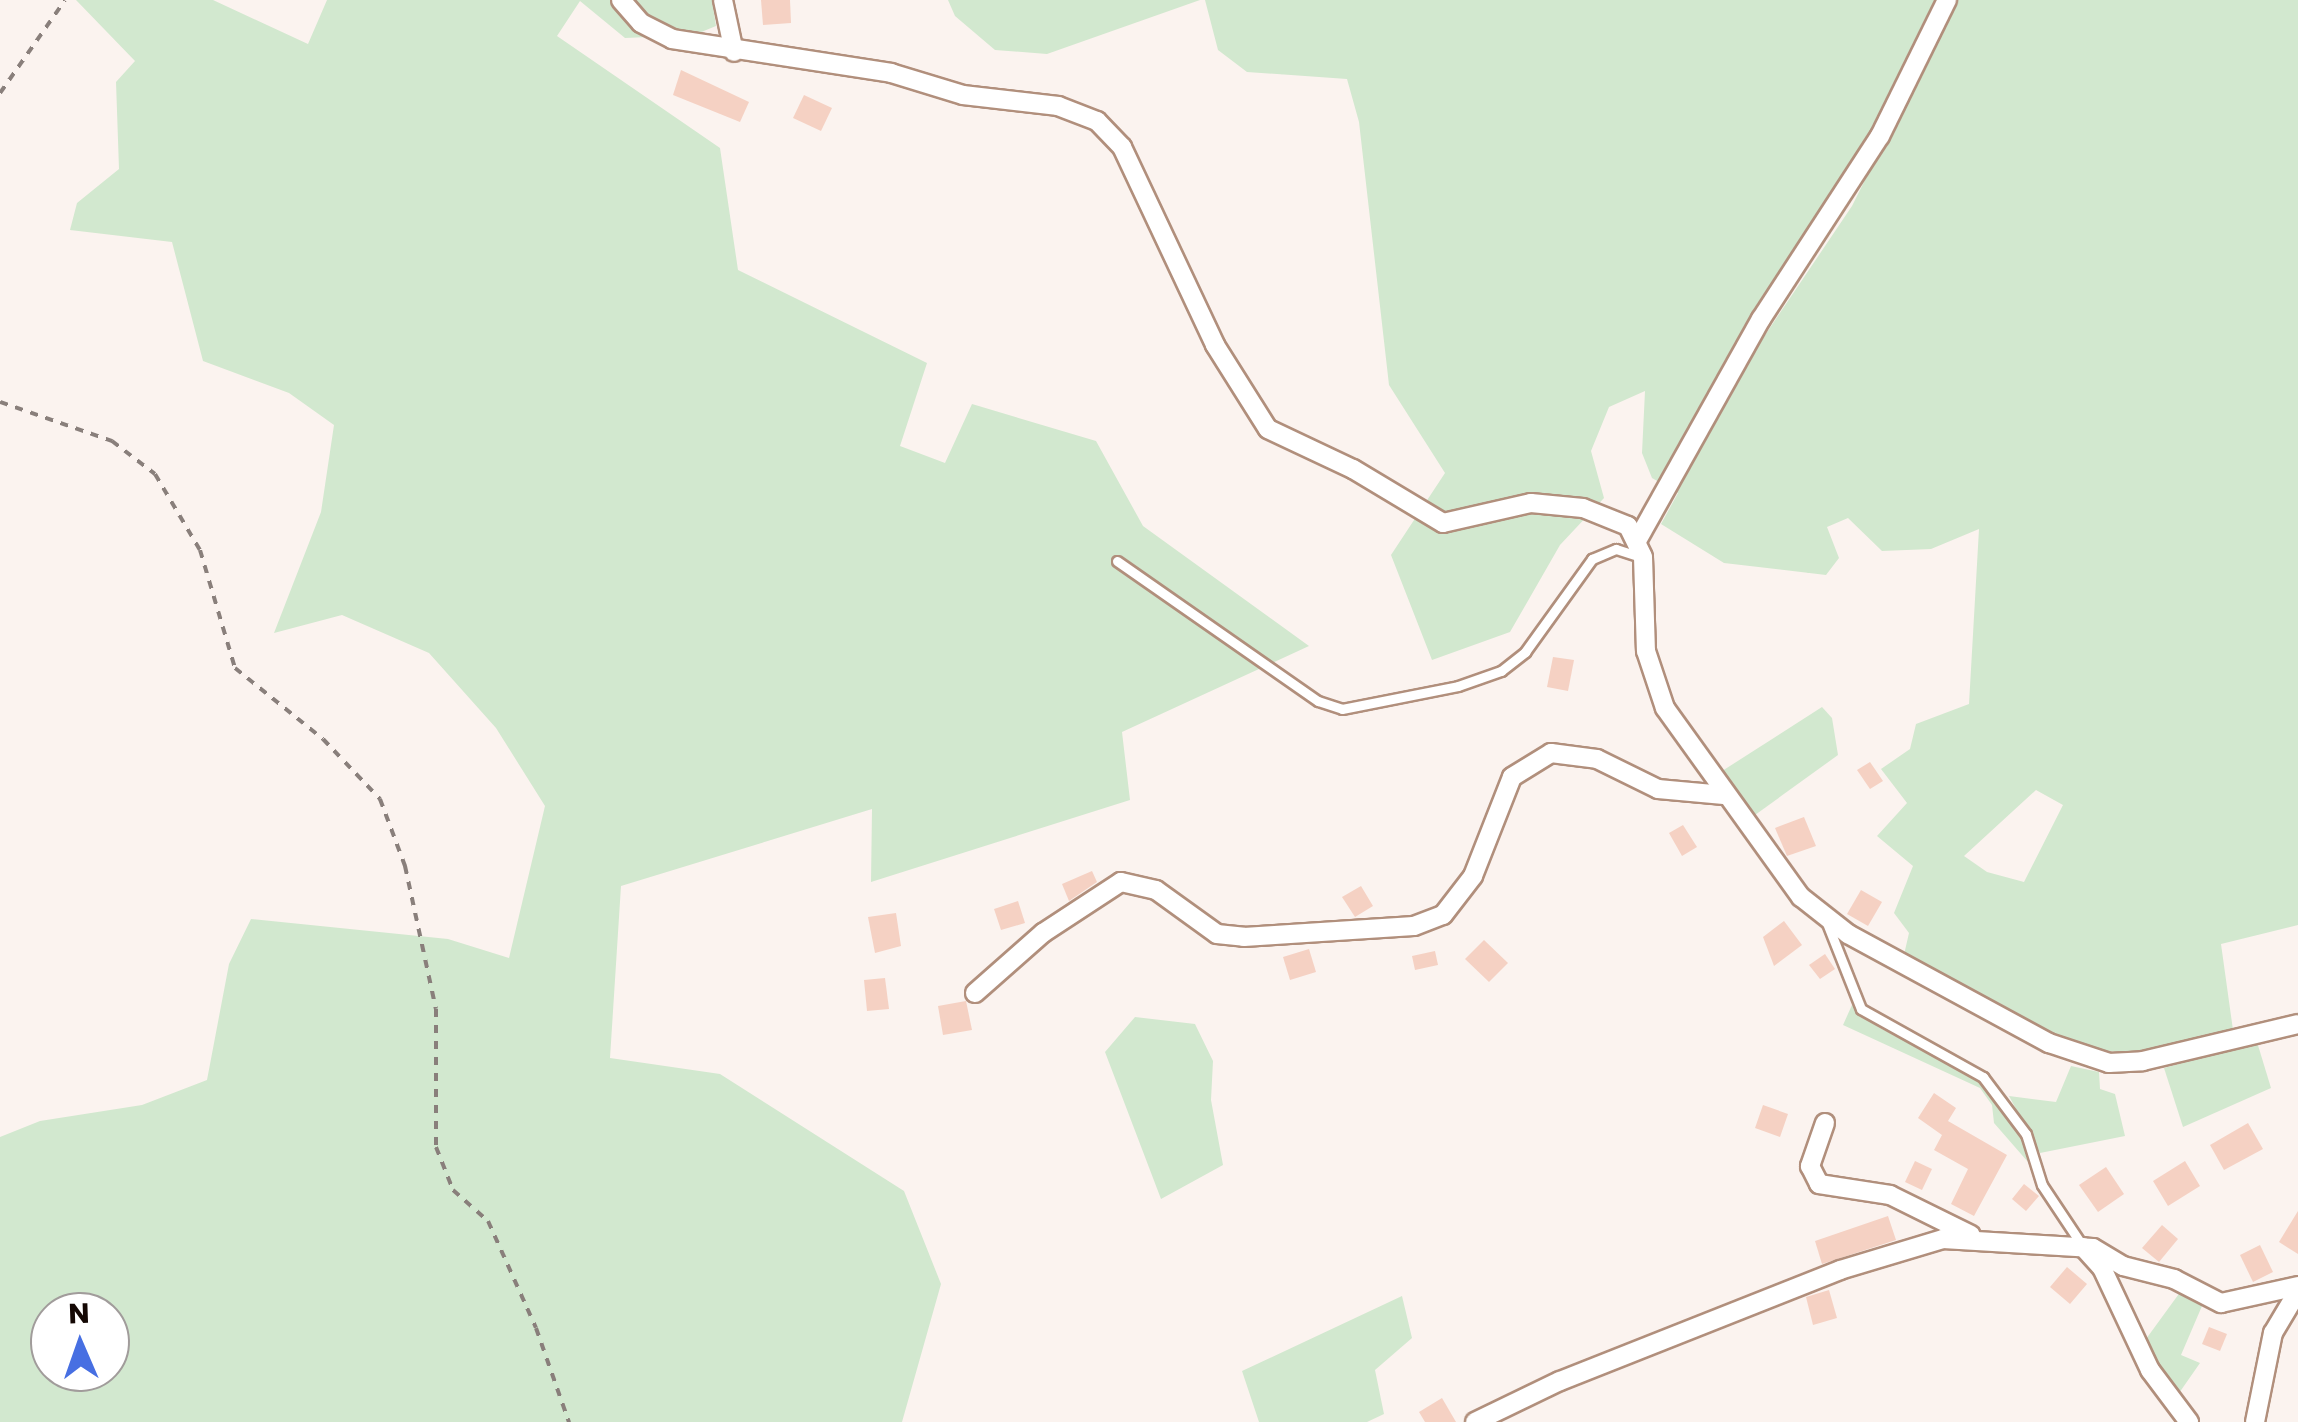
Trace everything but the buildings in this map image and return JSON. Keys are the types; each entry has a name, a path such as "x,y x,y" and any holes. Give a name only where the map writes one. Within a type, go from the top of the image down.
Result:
{"street":[{"path":"622,0 641,23 672,39 734,52 892,74 964,95 1058,106 1097,121 1122,147 1215,346 1268,430 1354,469 1443,523 1532,503 1602,512 1640,548"},
{"path":"722,0 734,52"},
{"path":"1947,0 1880,136 1815,246 1761,319 1640,548 1650,668 1686,744 1826,921 2048,1043 2108,1063 2143,1061 2298,1024"},
{"path":"975,993 1043,934 1121,882 1156,890 1216,934 1244,937 1414,926 1443,915 1472,876 1512,777 1550,753 1597,759 1658,789 1724,795"},
{"path":"1824,1123 1810,1166 1818,1184 1890,1196 1972,1236"},
{"path":"1475,1422 1560,1380 1840,1270 1972,1236 2083,1247 2123,1266 2174,1279 2222,1304 2298,1288"},
{"path":"2083,1247 2102,1268 2150,1370 2189,1422"},
{"path":"2255,1422 2273,1333 2298,1288"}],"lane":[{"path":"1117,561 1318,700 1342,709 1458,686 1500,671 1525,652 1592,558 1640,548"},
{"path":"1826,921 1861,1009 1983,1077 2026,1134 2042,1185 2083,1247"}],"path":[{"path":"0,92 65,0"},
{"path":"0,402 112,441 155,474 200,550 234,668 323,739 380,799 405,866 436,1009 436,1147 454,1190 488,1222 536,1328 569,1422"}],"green space":[{"path":"76,0 213,0 308,44 327,0 712,0 716,26 694,35 625,38 580,1 557,36 720,148 738,270 927,363 900,446 945,463 972,404 1096,441 1143,526 1309,646 1122,732 1130,800 871,882 872,809 621,886 610,1058 720,1074 904,1191 941,1284 902,1422 0,1422 0,1137 40,1121 142,1105 207,1080 229,964 251,919 448,939 509,958 545,806 496,728 429,653 342,615 274,633 321,512 334,425 289,393 203,361 172,242 70,230 77,203 119,169 116,82 135,61"},
{"path":"948,0 1200,0 1047,54 995,50 955,16"},
{"path":"1205,0 1939,0 1847,184 1740,336 1757,347 1852,206 1955,0 2298,0 2298,925 2221,944 2233,1030 2127,1053 2107,1051 2054,1037 2001,1004 1903,959 1909,933 1894,913 1913,866 1877,836 1907,803 1881,769 1910,749 1916,724 1969,704 1979,529 1931,549 1882,551 1848,518 1827,527 1839,558 1826,575 1724,563 1661,524 1678,493 1652,478 1642,453 1645,391 1609,407 1591,451 1604,498 1560,545 1510,632 1432,660 1391,555 1445,473 1389,385 1359,122 1347,79 1247,72 1218,50","holes":["2036,790 2063,805 2024,882 1987,872 1964,856"]},
{"path":"1822,707 1832,718 1838,755 1755,815 1719,773"},
{"path":"1852,1005 1878,1027 1977,1079 2020,1134 2028,1162 1994,1123 1992,1105 1980,1088 1843,1025"},
{"path":"1135,1017 1195,1024 1213,1061 1211,1100 1223,1165 1161,1199 1105,1052"},
{"path":"2257,1042 2271,1088 2183,1127 2164,1068"},
{"path":"2071,1066 2099,1072 2100,1089 2115,1094 2125,1136 2040,1153 2009,1096 2056,1102"},
{"path":"2181,1291 2202,1306 2181,1355 2200,1363 2177,1396 2146,1339"},
{"path":"1402,1296 1412,1338 1375,1370 1384,1414 1367,1422 1259,1422 1242,1371"}]}
